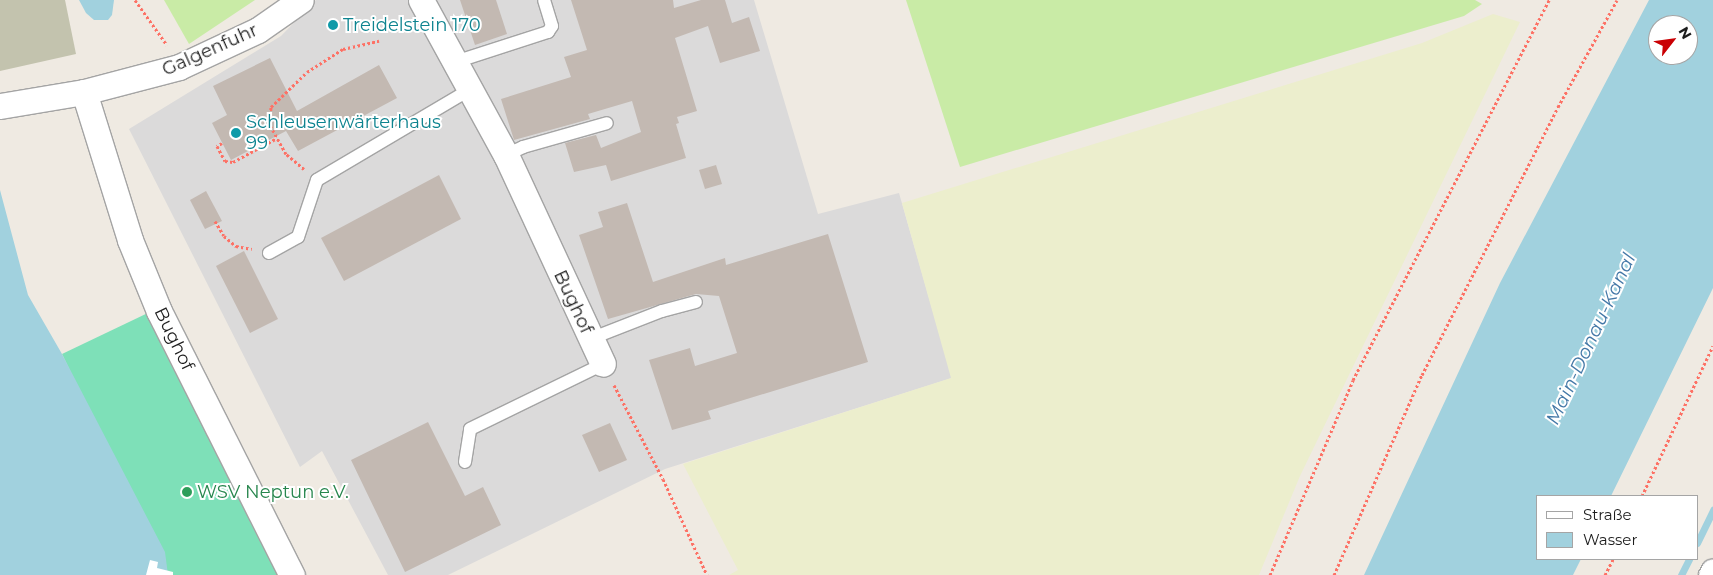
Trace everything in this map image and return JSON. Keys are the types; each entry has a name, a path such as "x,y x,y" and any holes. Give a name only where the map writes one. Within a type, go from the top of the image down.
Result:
{"street":[{"name":"Galgenfuhr","path":"8,105 84,92 179,67 258,30 301,0"},
{"name":"Bughof","path":"420,0 506,155 603,364"},
{"name":"Bughof","path":"84,92 130,240 159,311 292,575"},
{"path":"1711,575 1713,571"}],"lane":[{"path":"455,62 548,32 552,26 544,0"},
{"path":"268,253 298,237 318,180 469,90"},
{"path":"506,155 523,147 607,124"},
{"path":"590,338 662,311 696,302"},
{"path":"465,462 470,429 603,364"}],"path":[{"path":"135,0 174,54 179,67"},
{"path":"1270,575 1353,380 1549,0"},
{"path":"1334,575 1422,375 1554,115 1617,0"},
{"path":"318,180 286,154 270,125 271,107 307,72 342,49 379,41"},
{"path":"222,143 217,146 225,161 232,162 278,138"},
{"path":"215,221 224,236 236,246 268,253"},
{"path":"1642,495 1713,346"},
{"path":"603,364 663,479 707,575"},
{"path":"1605,575 1612,560"}],"shaded area":[{"path":"0,0 65,0 76,54 0,71"},
{"path":"316,0 754,0 818,214 899,193 952,378 665,469 448,575 388,575 322,451 300,467 129,129 281,36"},
{"path":"1493,14 1520,22 1300,476 1259,575 729,575 738,570 683,464 951,378 902,203 1422,43"}],"green space":[{"path":"164,0 255,0 189,44"},
{"path":"906,0 1475,0 1482,4 1464,16 960,167"},
{"name":"WSV Neptun e.V.","path":"152,311 280,575 168,575 62,354"}],"water":[{"path":"79,0 114,0 112,15 108,20 94,20 86,13"},
{"name":"Main-Donau-Kanal","path":"1649,0 1713,0 1713,288 1611,495 1536,495 1536,560 1580,560 1573,575 1364,575 1500,283"},
{"path":"0,190 28,295 62,354 165,552 168,575 0,575"}],"pier":[{"path":"150,560 158,562 157,568 173,572 173,575 146,575"}],"building":[{"path":"460,0 496,0 507,34 475,45"},
{"path":"571,0 673,0 674,8 701,0 725,0 732,23 749,17 760,51 720,63 708,26 675,38 697,111 677,117 679,123 676,124 686,158 611,181 606,165 574,172 565,143 596,135 601,148 641,132 632,101 588,114 590,119 514,140 501,99 571,77 564,57 587,50"},
{"path":"270,58 297,111 379,65 397,98 298,151 286,131 231,160 212,123 227,115 213,86"},
{"path":"716,165 722,184 705,189 699,170"},
{"path":"439,175 461,219 344,281 321,238"},
{"path":"206,191 222,221 205,229 190,200"},
{"path":"627,203 653,282 725,258 726,265 828,234 868,362 708,411 711,419 672,430 649,360 690,348 695,366 737,353 719,296 696,294 608,319 579,235 603,227 598,212"},
{"path":"244,251 278,319 250,333 216,266"},
{"path":"428,422 465,496 483,487 501,525 405,572 351,460"},
{"path":"610,423 627,460 599,472 582,435"}],"waterway":[{"path":"1698,541 1713,510"},
{"path":"1681,575 1688,560"}],"place":[{"name":"Treidelstein 170","path":"333,25"},
{"name":"Schleusenwärterhaus 99","path":"236,133"},
{"name":"WSV Neptun e.V.","path":"187,492"}]}
